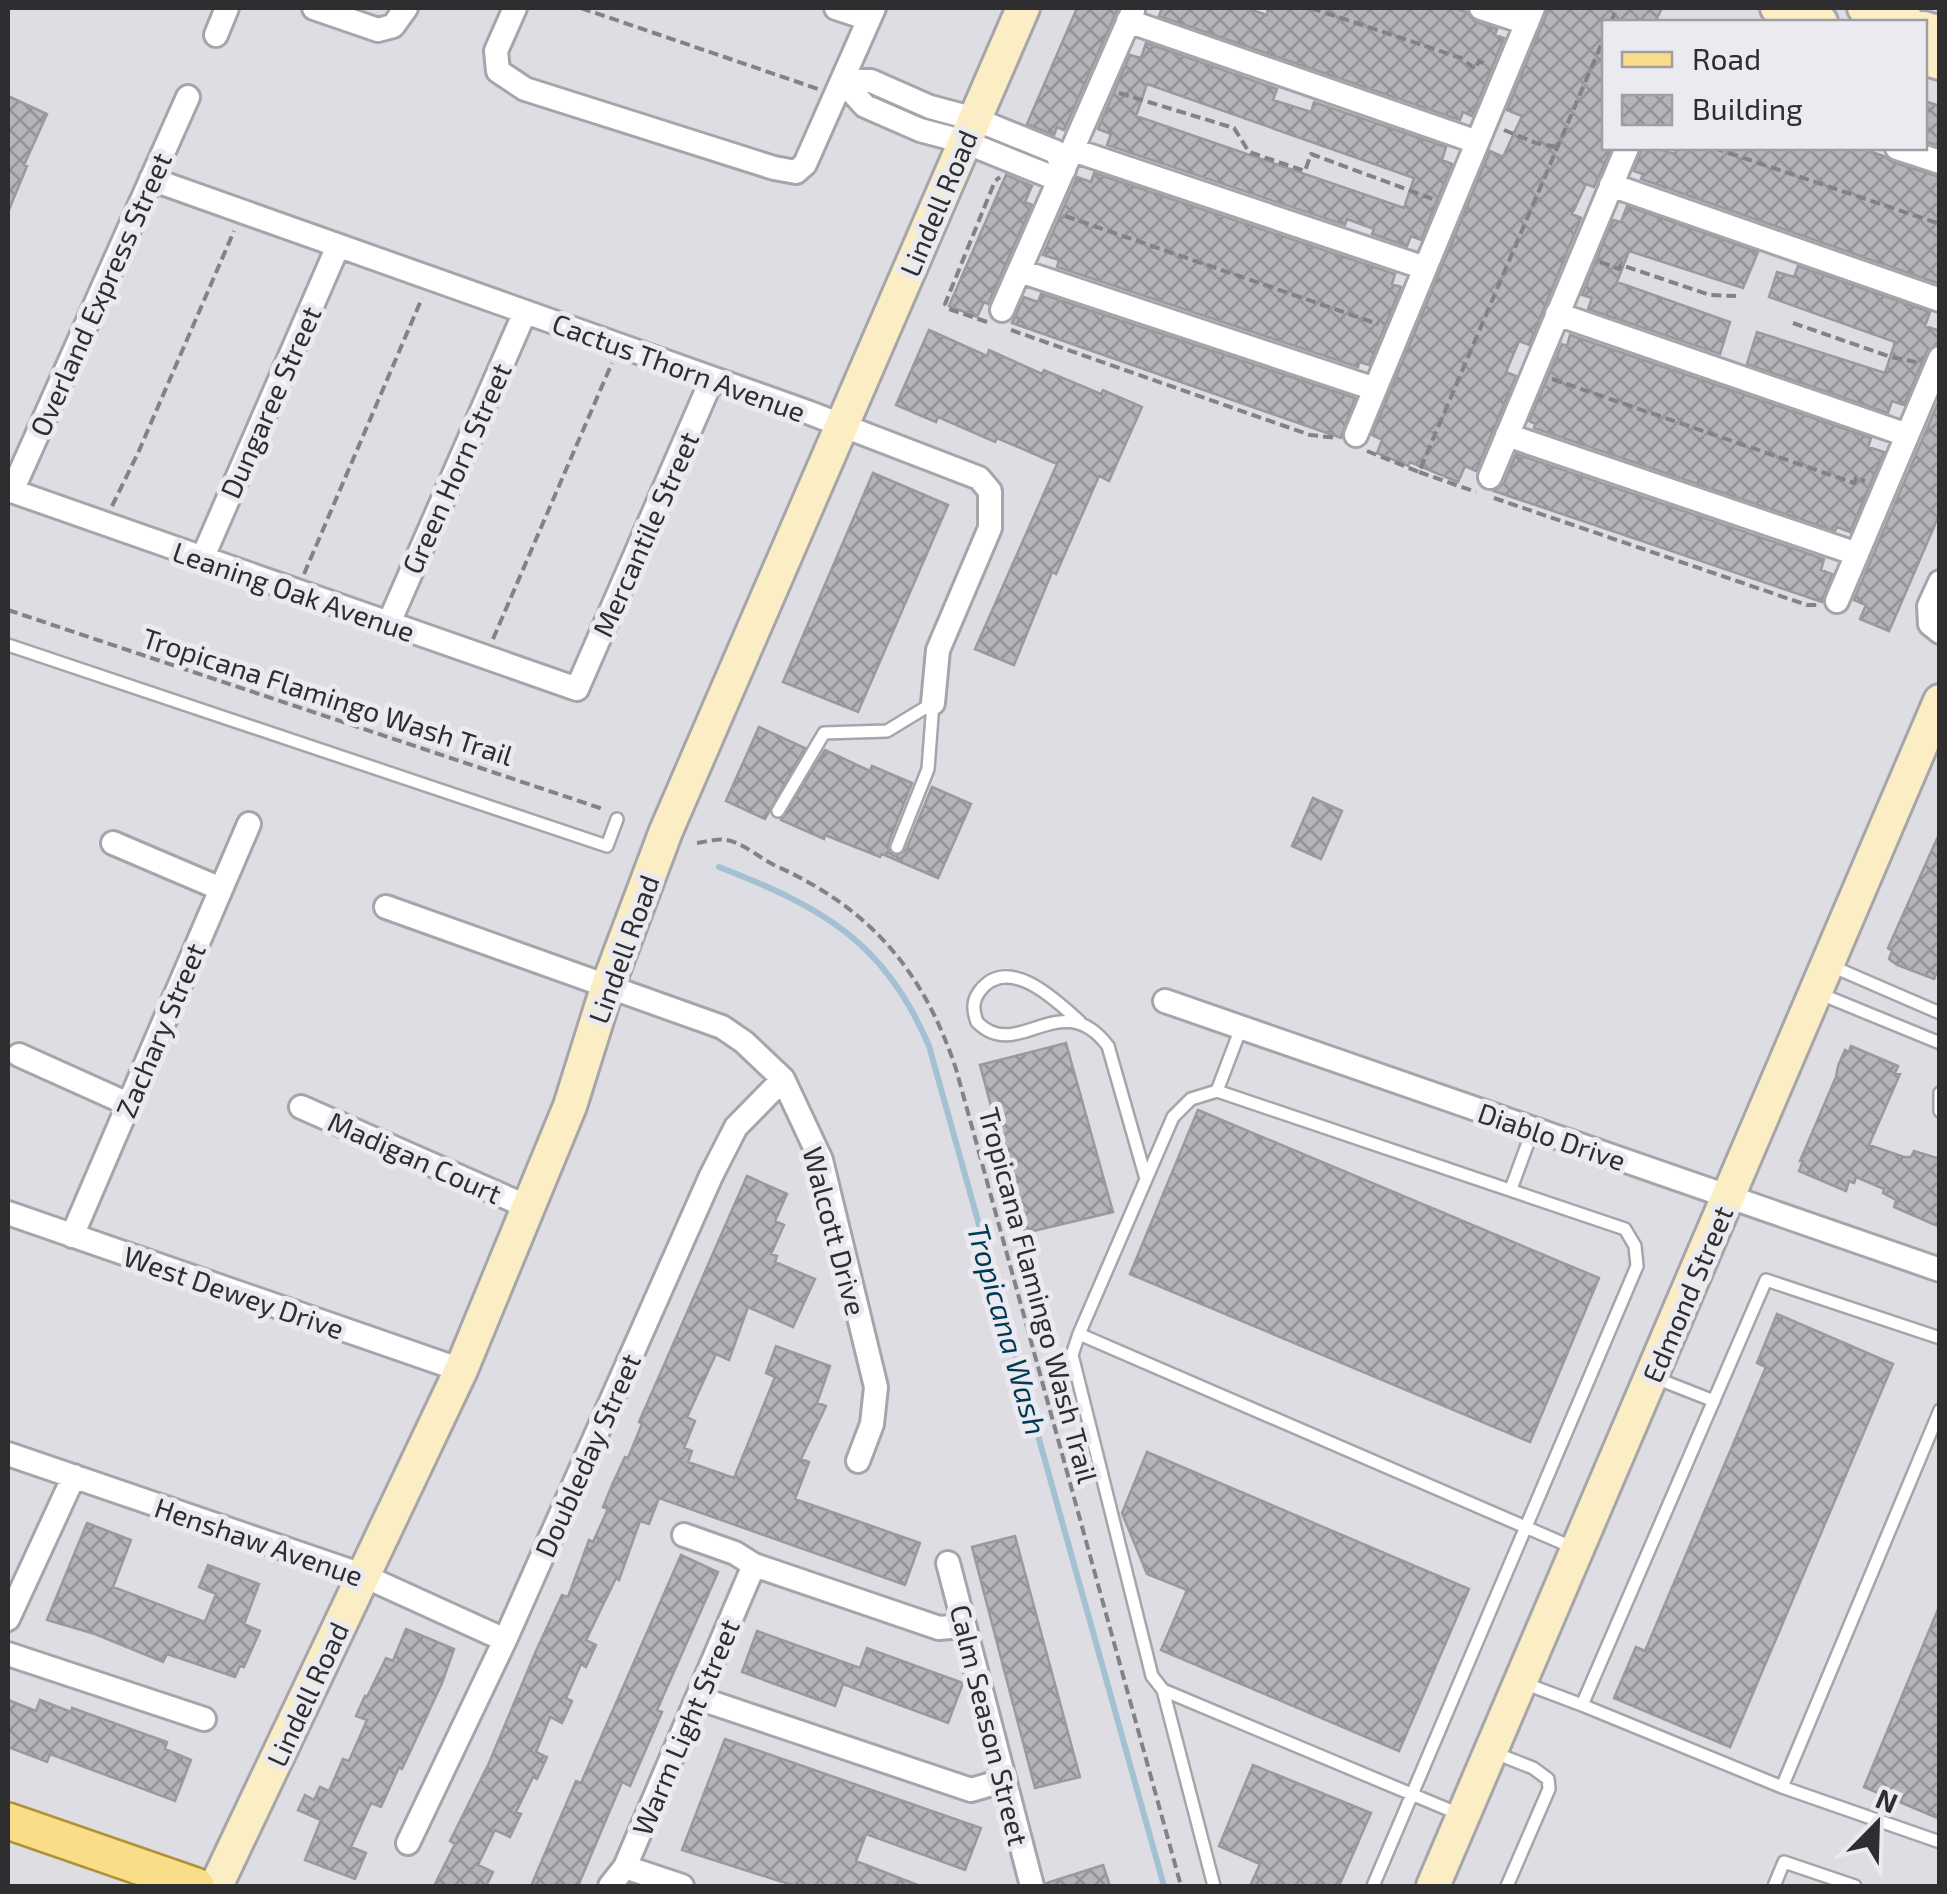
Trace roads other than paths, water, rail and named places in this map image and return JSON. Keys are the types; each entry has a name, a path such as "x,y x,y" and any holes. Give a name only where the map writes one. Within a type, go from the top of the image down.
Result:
{"main road":[{"path":"8,1821 196,1886"}],"street":[{"path":"216,35 227,8"},
{"path":"314,8 378,30 399,17"},
{"path":"515,8 496,50 498,71 526,89 796,172 805,164 872,13 836,8"},
{"name":"Lindell Road","path":"216,1886 461,1370 570,1106 608,985 680,798 1023,8"},
{"path":"1354,439 1530,15 1481,8"},
{"path":"1864,8 1902,20"},
{"path":"1002,310 1132,14 1481,133"},
{"path":"839,88 865,106 920,130 970,130 1047,176 1068,160"},
{"name":"Overland Express Street","path":"12,491 188,96"},
{"path":"1490,477 1626,150"},
{"path":"1903,150 1940,162"},
{"path":"1068,160 1425,268"},
{"name":"Cactus Thorn Avenue","path":"150,179 843,425 980,478 990,491 990,528 938,650 934,703"},
{"path":"1611,184 1940,300"},
{"name":"Dungaree Street","path":"202,559 338,246"},
{"path":"1020,270 1375,389"},
{"name":"Green Horn Street","path":"388,625 524,312"},
{"path":"1557,314 1907,435"},
{"path":"1837,602 1937,364"},
{"name":"Mercantile Street","path":"577,689 712,379"},
{"path":"1507,435 1857,554"},
{"name":"Leaning Oak Avenue","path":"12,491 577,689"},
{"path":"1940,582 1929,606 1930,624 1940,632"},
{"name":"Edmond Street","path":"1433,1886 1940,701"},
{"name":"Zachary Street","path":"72,1236 248,824"},
{"path":"113,844 221,888"},
{"name":"Walcott Drive","path":"386,907 722,1028 744,1042 784,1079 821,1160 876,1387 872,1424 858,1462"},
{"name":"Diablo Drive","path":"1165,1001 1940,1270"},
{"path":"18,1055 128,1104"},
{"name":"Doubleday Street","path":"408,1844 505,1640 711,1176 736,1127 784,1079"},
{"name":"Madigan Court","path":"301,1107 528,1207"},
{"name":"West Dewey Drive","path":"8,1214 461,1370"},
{"name":"Henshaw Avenue","path":"8,1454 362,1576 505,1640"},
{"path":"8,1619 74,1476"},
{"path":"684,1535 735,1553 754,1566 939,1628 962,1626"},
{"name":"Calm Season Street","path":"948,1562 1032,1886"},
{"name":"Warm Light Street","path":"610,1886 625,1867 754,1566"},
{"path":"8,1654 204,1719"},
{"path":"698,1698 971,1790 1002,1781"},
{"path":"625,1867 682,1886"}],"lane":[{"path":"8,645 607,846 612,815"},
{"path":"778,811 824,733 887,731 934,703"},
{"path":"897,847 928,769 934,703"},
{"path":"1820,978 1940,1013"},
{"path":"1820,978 1940,1043"},
{"path":"1080,1022 1062,1020 1031,1030 997,1034 977,1022 974,1002 983,988 995,981 1027,982 1044,990 1108,1046 1146,1179"},
{"path":"1217,1090 1241,1028"},
{"path":"1214,1886 1162,1690 1152,1676 1072,1355 1173,1117 1191,1099 1217,1090 1625,1229 1635,1246 1637,1266 1372,1886"},
{"path":"1940,1093 1940,1111"},
{"path":"1511,1190 1533,1129"},
{"path":"1582,1705 1766,1280 1940,1338"},
{"path":"1079,1334 1578,1550"},
{"path":"1652,1376 1714,1401"},
{"path":"1782,1787 1940,1410"},
{"path":"1520,1682 1782,1787 1940,1842"},
{"path":"1162,1690 1463,1816"},
{"path":"1490,1751 1532,1768 1548,1779 1550,1789 1507,1886"},
{"path":"1774,1886 1784,1862 1834,1883 1855,1886"}],"waterway":[{"name":"Tropicana Wash","path":"719,867 789,897 846,932 892,979 929,1046 1164,1886"}]}
